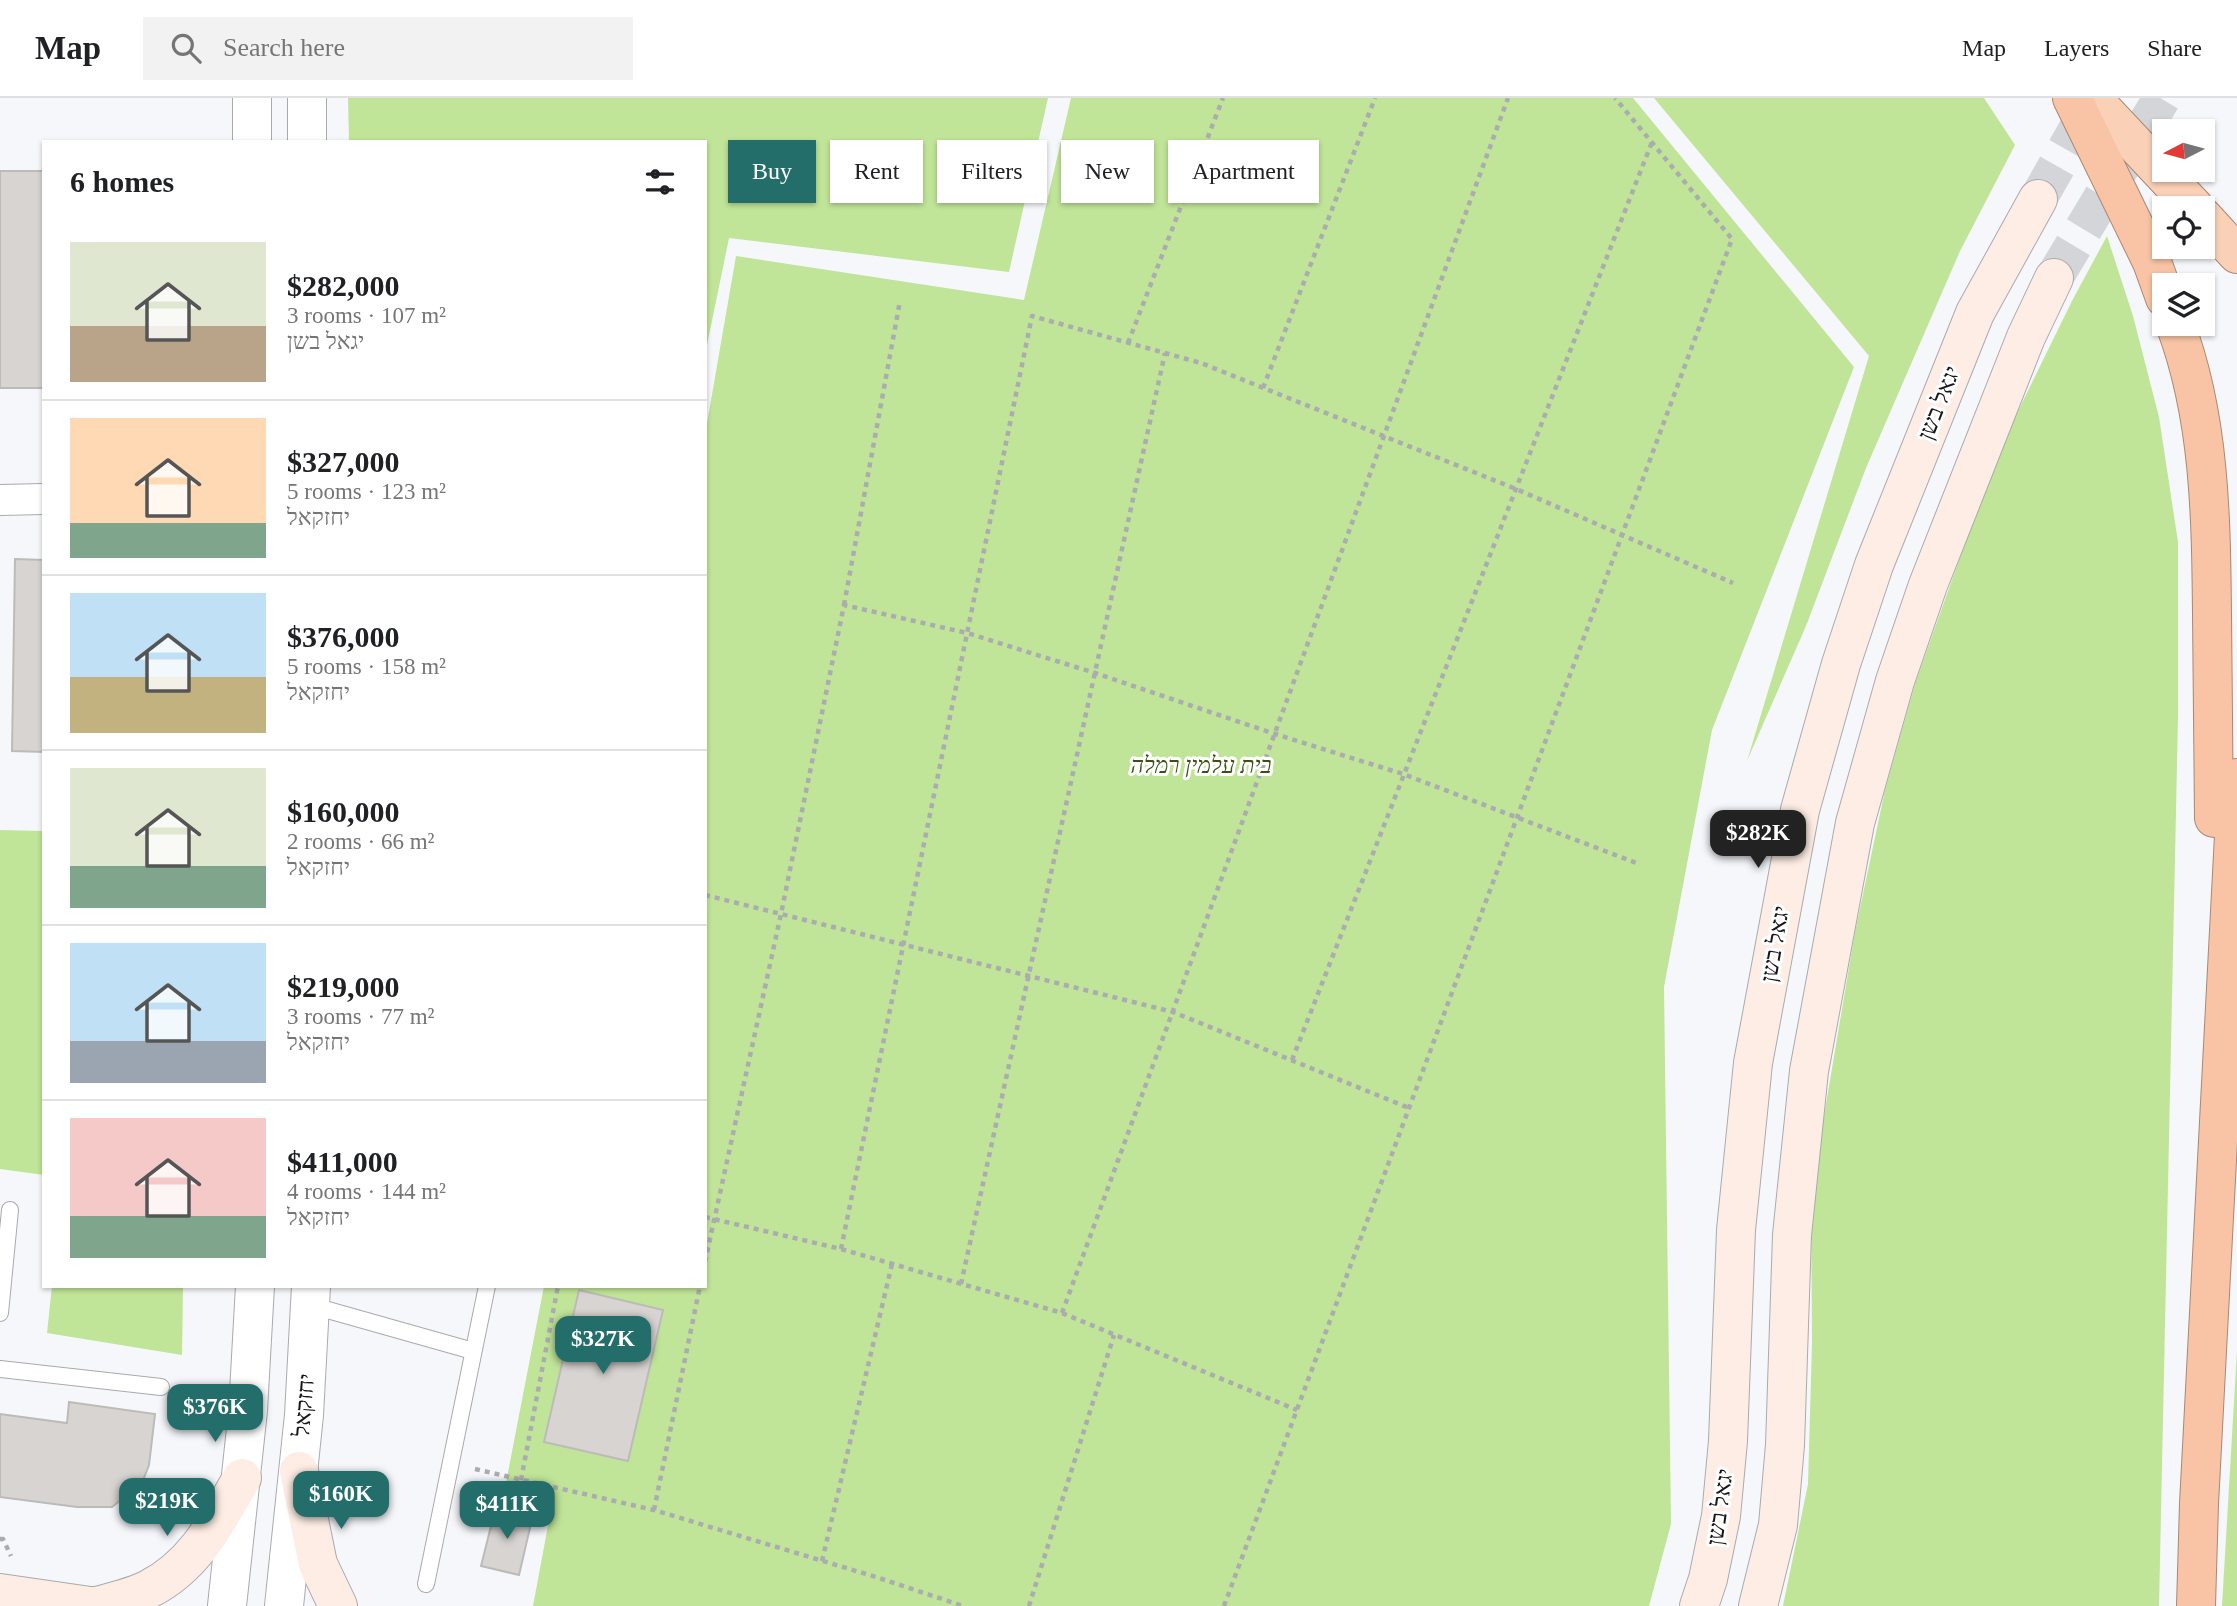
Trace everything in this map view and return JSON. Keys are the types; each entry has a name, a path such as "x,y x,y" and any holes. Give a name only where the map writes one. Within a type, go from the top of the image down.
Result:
{"highway":[{"path":"2072,98 2155,273"},
{"path":"2092,98 2184,196"},
{"path":"2215,230 2237,254"},
{"path":"2179,336 2196,392 2205,449 2211,520 2217,1141"},
{"path":"2196,1606 2237,778"}],"main road":[{"name":"יגאל בשן","path":"1699,1606 1708,1579 1721,1516 1728,1441 1736,1230 1753,1063 1800,810 1841,664 1874,565 1975,313 2038,199"},
{"path":"1759,1606 1778,1525 1785,1445 1792,1235 1809,1071 1855,823 1895,681 1928,585 2026,337 2054,278"},
{"path":"299,1471 317,1564 338,1606"},
{"path":"97,1606 149,1590 179,1568 205,1542 242,1478"},
{"path":"0,1593 90,1606"}],"street":[{"path":"252,98 252,140"},
{"path":"307,98 307,140"},
{"path":"0,500 42,499"},
{"path":"227,1606 242,1478 256,1288"},
{"name":"יחזקאל","path":"284,1606 299,1471 310,1295"}],"lane":[{"path":"0,1313 10,1210"},
{"path":"426,1584 487,1288"},
{"path":"310,1295 473,1351"},
{"path":"0,1369 161,1387"}],"path":[{"path":"1128,343 1223,98"},
{"path":"1263,388 1375,98"},
{"path":"1062,1313 1508,98"},
{"path":"1224,1606 1732,239 1615,98"},
{"path":"1292,1060 1652,142"},
{"path":"707,1252 781,914 844,605 900,301"},
{"path":"841,1250 1031,316 1201,363 1516,489 1734,583"},
{"path":"961,1284 1165,354"},
{"path":"844,605 967,633 1096,673 1403,774 1639,864"},
{"path":"707,896 1172,1012 1409,1108"},
{"path":"707,1217 841,1250 1062,1313 1297,1410"},
{"path":"822,1561 892,1265"},
{"path":"521,1480 558,1288"},
{"path":"654,1510 700,1288"},
{"path":"1029,1606 1114,1335"},
{"path":"450,1464 654,1510 963,1606"}],"green space":[{"path":"348,98 1048,98 1039,140 937,140 937,203 1024,203 1009,272 729,238 707,345 707,140 349,140"},
{"name":"בית עלמין רמלה","path":"1071,98 1633,98 1854,367 1712,730 1664,987 1671,1524 1649,1606 533,1606 552,1504 504,1493 544,1288 707,1288 707,423 736,256 1024,300 1061,141 1061,203 1154,203 1154,140 1061,140"},
{"path":"1654,98 1984,98 2015,145 1960,251 1866,468 1806,626 1747,761 1869,356"},
{"path":"2107,236 2133,316 2159,417 2178,542 2178,717 2159,1606 1783,1606 1808,1484 1812,1344 1811,1193 1855,932 1885,790 1915,684 1996,456"},
{"path":"0,830 42,831 42,1175 0,1169"},
{"path":"52,1288 183,1288 182,1355 47,1333"},
{"path":"2237,1351 2237,1606 2222,1606"}],"building":[{"path":"0,171 42,171 42,388 0,388"},
{"path":"15,559 42,560 42,752 12,751"},
{"path":"579,1290 663,1310 628,1461 544,1442"},
{"path":"69,1402 155,1414 149,1465 142,1483 112,1507 77,1507 0,1497 0,1414 67,1423"},
{"path":"496,1506 533,1515 519,1575 481,1566"}],"tunnel":[{"path":"2038,199 2095,98"},
{"path":"2054,278 2162,98"}]}
